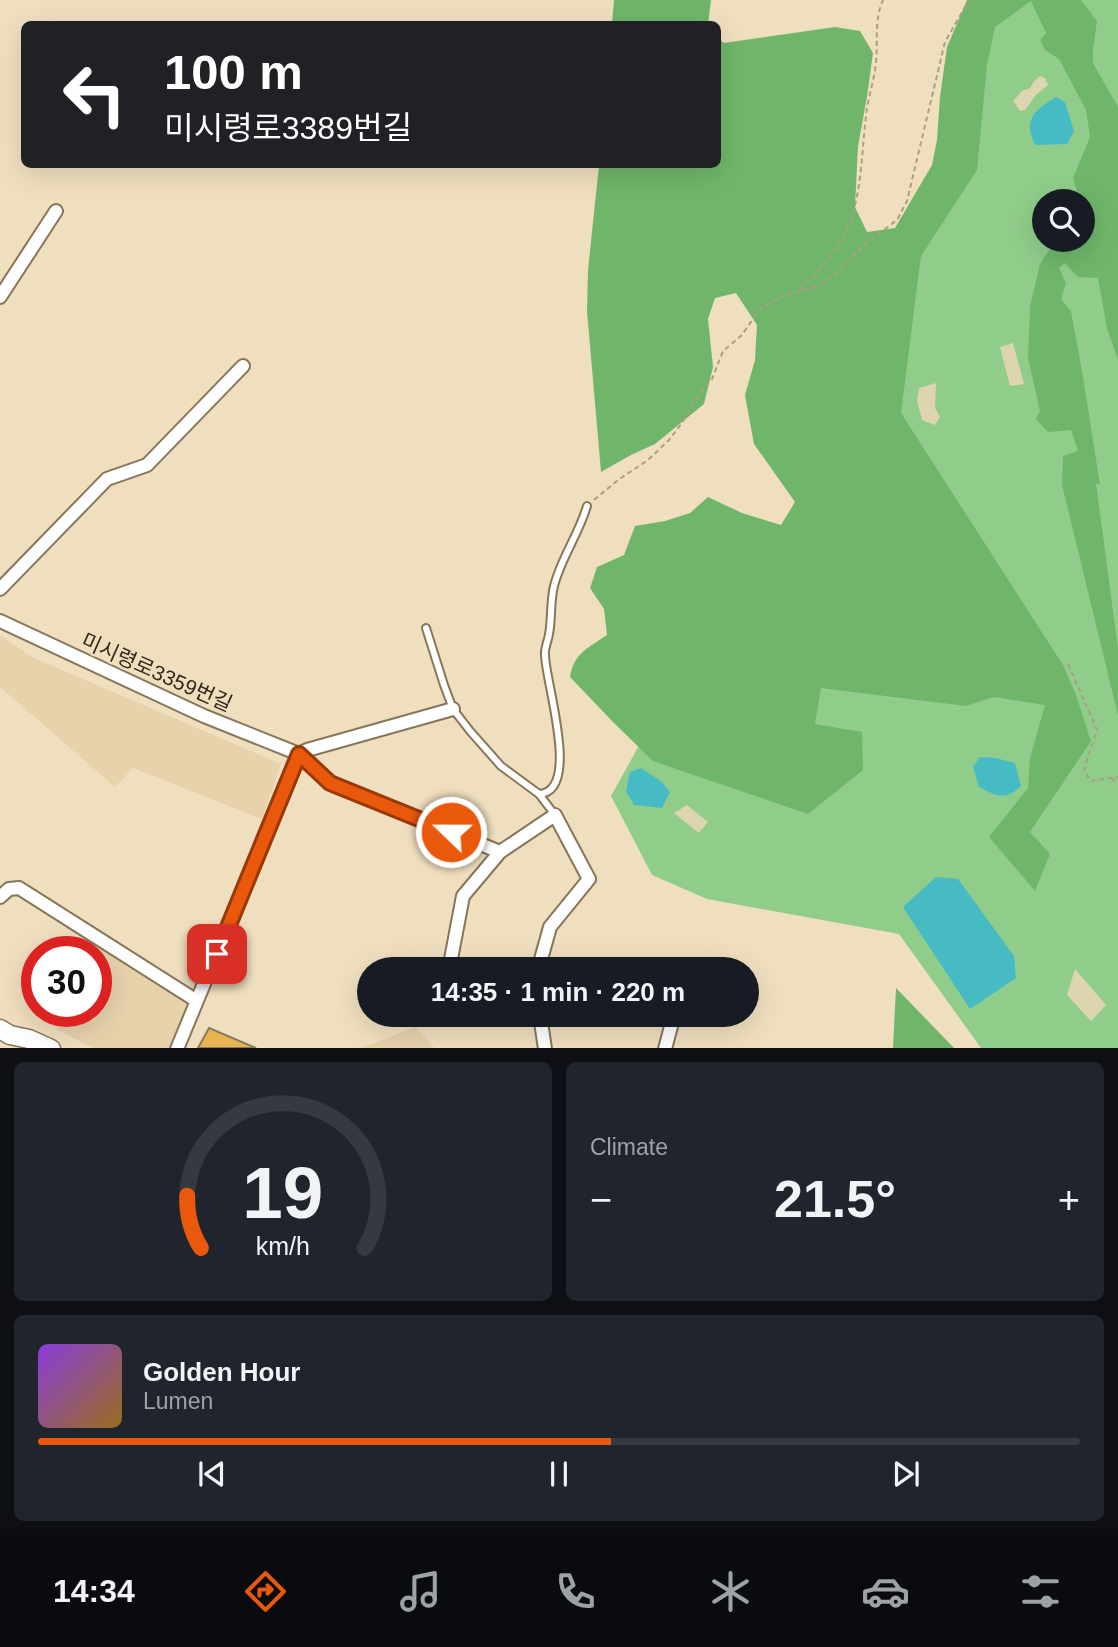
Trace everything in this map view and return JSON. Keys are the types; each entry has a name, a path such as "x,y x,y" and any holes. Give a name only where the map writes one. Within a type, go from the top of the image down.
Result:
{"main road":[{"path":"0,1018 26,1044"},
{"path":"0,1029 26,1044 51,1048"}],"street":[{"path":"0,297 56,211"},
{"path":"0,589 107,479 147,465 243,366"},
{"name":"미시령로3359번길","path":"0,621 204,716 299,754"},
{"path":"177,1048 299,754 453,709"},
{"path":"299,754 330,783 500,852"},
{"path":"451,957 463,896 500,852 555,814 589,879 550,927 542,957"},
{"path":"0,897 9,889 19,888 197,1001"},
{"path":"542,1027 545,1048"},
{"path":"665,1048 671,1027"}],"lane":[{"path":"539,794 545,794 558,782 561,761 555,710 544,656 554,586 587,506"},
{"path":"426,628 453,709 501,766 539,794 555,814"}],"path":[{"path":"799,290 837,247 852,218 859,183 866,113 876,62 876,24 883,0"},
{"path":"587,506 648,460 669,440 712,379 723,351 742,335 759,310 783,296 820,285 835,275 865,244 897,220 907,201 945,42 969,0"},
{"path":"1068,664 1097,730 1084,769 1090,781 1118,777"},
{"path":"1110,778 1118,784"}],"shaded area":[{"path":"0,635 32,657 281,764 262,819 133,768 115,787 0,687"},
{"path":"112,957 190,1005 172,1048 93,1048 56,1029 112,1027"},
{"path":"416,1027 434,1048 361,1048"}],"green space":[{"path":"614,0 711,0 708,21 612,21"},
{"path":"967,0 1081,0 1097,21 1093,63 1118,107 1118,360 1107,328 1098,278 1078,277 1065,263 1059,268 1066,283 1061,299 1071,311 1100,485 1096,483 1118,649 1118,715 1062,485 1063,456 1078,451 1071,430 1048,432 1036,419 1040,411 1028,358 1030,306 1040,264 1048,252 1095,252 1095,189 1076,189 1073,178 1090,137 1086,110 1059,59 1045,50 1040,40 1046,33 1031,1 995,27 987,65 977,170 921,256 901,413 1063,665 1091,741 1030,832 1050,854 1035,891 989,837 1028,788 1030,758 1045,705 994,697 966,706 821,688 815,724 862,732 863,770 808,814 653,761 570,677 578,657 607,635 604,609 590,588 597,567 624,555 635,526 690,513 708,497 742,513 781,525 795,502 754,444 745,395 755,360 757,325 736,293 715,298 708,319 713,367 704,404 655,444 601,472 587,311 588,270 599,168 721,168 721,40 724,43 835,27 860,31 873,53 858,146 855,207 867,232 895,228 932,165 947,47"},
{"path":"1002,0 1118,0 1118,1048 981,1048 899,934 707,899 652,875 611,796 647,731 756,724 890,424 910,256 987,17"},
{"path":"896,988 954,1048 893,1048"}],"sand":[{"path":"1040,76 1045,78 1048,85 1025,110 1020,111 1013,101"},
{"path":"1013,343 1024,384 1010,386 1000,347"},
{"path":"936,383 935,408 940,417 935,425 922,420 917,400 919,388"},
{"path":"687,805 708,822 699,833 674,813"},
{"path":"1075,969 1106,1005 1091,1021 1067,995"}],"water":[{"path":"1056,97 1065,102 1074,131 1067,144 1035,145 1030,130 1032,118"},
{"path":"980,757 1015,763 1021,786 1010,794 1000,796 979,787 973,767"},
{"path":"641,768 662,782 670,792 662,808 634,805 626,791 630,772"},
{"path":"936,877 958,879 1014,956 1016,978 970,1009 903,907"}],"building":[{"path":"209,1028 256,1048 198,1048"}],"route":[{"path":"217,954 299,754 330,783 451,832"}]}
